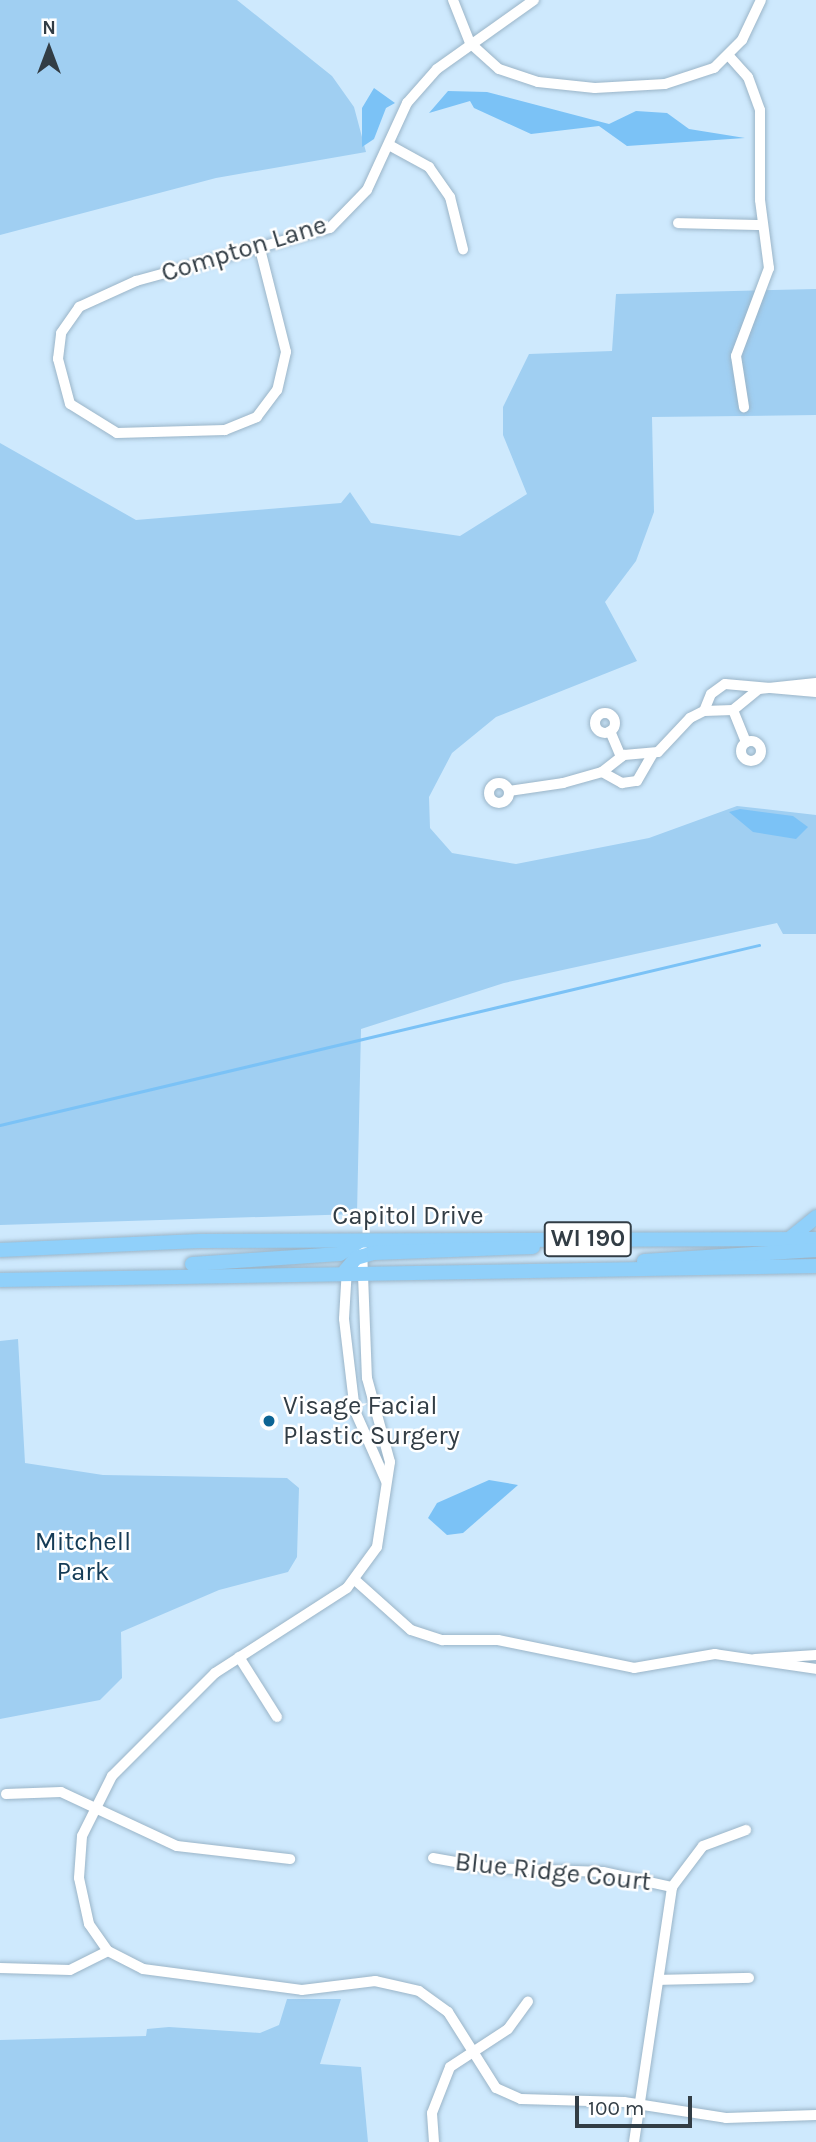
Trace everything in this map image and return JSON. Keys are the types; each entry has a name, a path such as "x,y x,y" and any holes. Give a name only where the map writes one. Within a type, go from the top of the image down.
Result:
{"main road":[{"path":"789,1239 816,1217"},
{"name":"Capitol Drive","path":"0,1250 361,1248 611,1239 789,1239"},
{"name":"WI 190","path":"789,1239 816,1239"},
{"path":"345,1271 361,1248"},
{"path":"143,1273 195,1263 340,1254 361,1248"},
{"path":"605,1268 717,1252 816,1250"},
{"name":"Capitol Drive","path":"366,1270 816,1266"},
{"name":"WI 190","path":"345,1271 366,1270"},
{"name":"Capitol Drive","path":"0,1280 143,1273 345,1271"}],"street":[{"path":"453,0 470,43 512,76 594,88 677,82 729,56 761,0"},
{"name":"Compton Lane","path":"260,249 286,352 277,390 257,417 225,430 117,433 70,404 58,359 61,332 79,307 136,281 330,228 349,213 390,145 407,103 470,43 534,0"},
{"path":"729,56 748,77 760,110 762,225 767,285 736,356 744,407"},
{"path":"390,145 415,155 436,177 450,197 463,249"},
{"path":"678,223 762,225"},
{"path":"704,711 733,710 758,689 816,683"},
{"path":"602,772 622,783 637,781 653,753 704,711 711,694 725,684 816,692"},
{"path":"733,710 746,742"},
{"path":"610,731 621,757"},
{"path":"509,791 602,772 621,757 653,753"},
{"path":"361,1248 366,1270 368,1378 390,1462 382,1533 355,1580 239,1657 158,1725 94,1805 82,1836 79,1878 89,1924 108,1951 143,1969 282,1987 398,1984 448,2012 470,2055 496,2088 522,2099 639,2104 726,2118 816,2115"},
{"path":"345,1271 350,1379 363,1438 386,1481"},
{"path":"350,1379 368,1378"},
{"path":"355,1580 411,1630 442,1640 498,1640 634,1668 715,1654 816,1669"},
{"path":"755,1659 816,1655"},
{"path":"239,1657 277,1717"},
{"path":"6,1794 50,1789 94,1805 177,1846 290,1859"},
{"path":"634,2142 671,1887 703,1846 746,1830"},
{"name":"Blue Ridge Court","path":"433,1858 603,1872 671,1887"},
{"path":"0,1968 62,1971 108,1951"},
{"path":"659,1980 749,1978"},
{"path":"434,2142 439,2089 450,2067 508,2029 528,2001"}],"green space":[{"path":"0,0 237,0 332,76 354,107 366,152 216,178 0,235"},
{"path":"816,289 816,415 652,417 654,512 636,561 605,602 637,661 496,717 452,753 429,797 430,828 452,853 516,864 649,838 737,806 816,815 816,934 783,934 777,923 504,983 361,1029 357,1214 0,1225 0,443 136,520 341,503 350,492 371,523 460,536 527,494 503,435 503,407 529,354 612,351 616,294"},
{"name":"Mitchell Park","path":"18,1339 25,1463 103,1475 287,1478 299,1488 297,1557 288,1572 219,1590 121,1632 122,1678 100,1700 0,1719 0,1341"},
{"path":"287,1999 341,1999 320,2064 361,2067 368,2142 0,2142 0,2040 146,2036 147,2029 169,2027 260,2033 279,2025"}],"shaded area":[{"path":"374,88 395,103 386,108 374,139 362,147 362,108"},
{"path":"448,91 487,92 609,124 636,111 667,113 689,129 745,138 627,146 599,126 531,134 474,108 470,101 429,113"},
{"path":"740,809 793,816 808,827 796,839 753,832 729,812"},
{"path":"489,1480 518,1485 463,1533 447,1535 428,1518 437,1503"}],"waterway":[{"path":"0,1125 759,945"}],"place":[{"name":"Visage Facial Plastic Surgery","path":"269,1421"}]}
